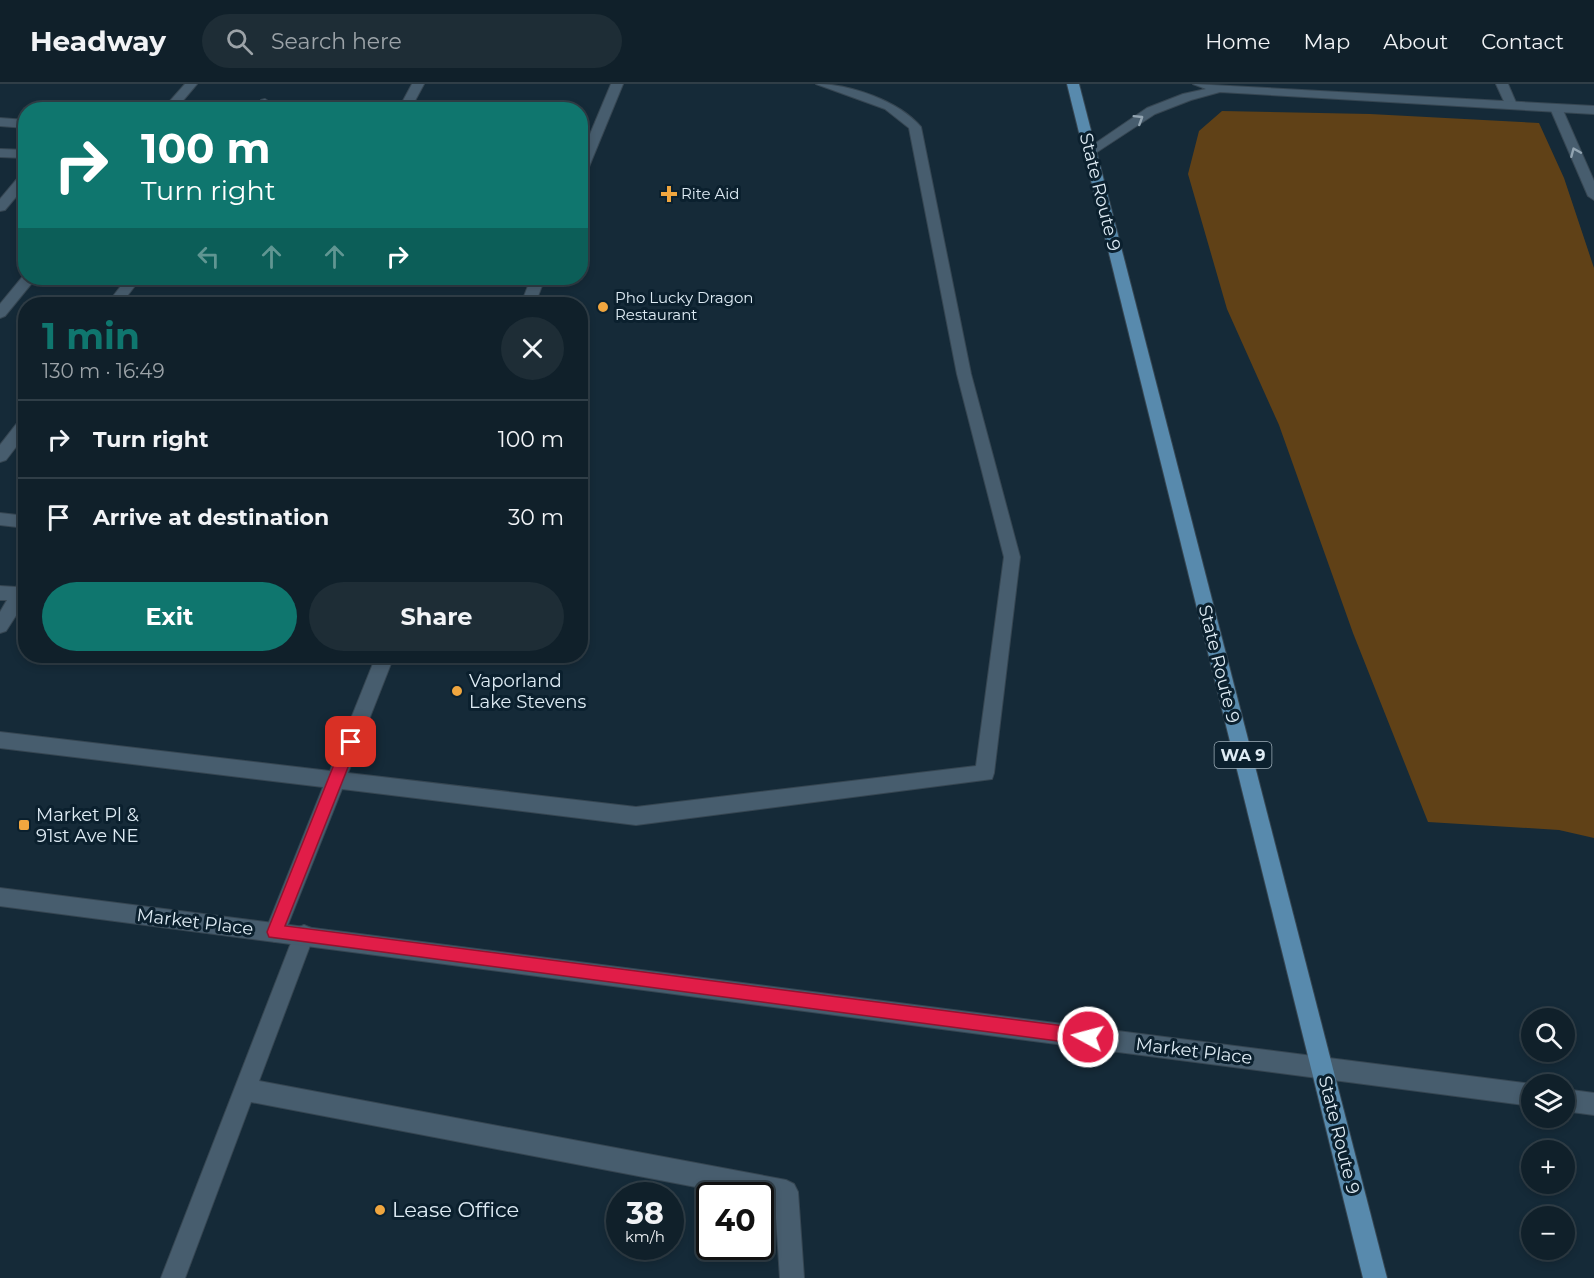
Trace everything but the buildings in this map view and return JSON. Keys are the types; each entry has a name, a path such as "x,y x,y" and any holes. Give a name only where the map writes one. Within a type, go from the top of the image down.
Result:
{"main road":[{"name":"State Route 9","path":"1073,84 1375,1278"}],"street":[{"path":"175,102 191,84"},
{"path":"408,102 418,84"},
{"path":"588,155 617,84"},
{"path":"0,740 636,816 985,773 1012,557 964,374 915,127 889,106 822,84"},
{"path":"1198,84 1221,89 1594,110"},
{"path":"1207,84 1221,89"},
{"path":"1502,84 1511,105"},
{"path":"1090,151 1151,111 1187,97 1221,89"},
{"path":"1556,108 1594,196"},
{"path":"0,122 18,123"},
{"path":"0,153 18,154"},
{"path":"0,207 18,186"},
{"path":"0,313 23,285"},
{"path":"119,297 129,285"},
{"path":"0,456 12,441"},
{"path":"0,519 18,521"},
{"path":"0,593 18,591"},
{"path":"0,626 18,597"},
{"path":"275,932 382,663"},
{"name":"Market Place","path":"0,897 1521,1094"},
{"path":"173,1278 304,935"},
{"path":"245,1090 786,1192 792,1278"},
{"path":"1575,1101 1594,1104"}],"shaded area":[{"path":"1222,111 1370,114 1539,123 1564,178 1594,268 1594,838 1559,830 1428,822 1353,633 1279,425 1227,309 1188,174 1199,131"}],"place":[{"name":"Rite Aid","path":"669,194"},
{"name":"Pho Lucky Dragon Restaurant","path":"603,307"},
{"name":"Vaporland Lake Stevens","path":"457,691"},
{"name":"Market Pl & 91st Ave NE","path":"24,825"},
{"name":"Lease Office","path":"380,1210"}],"route":[{"path":"351,742 275,932 1088,1037"}]}
